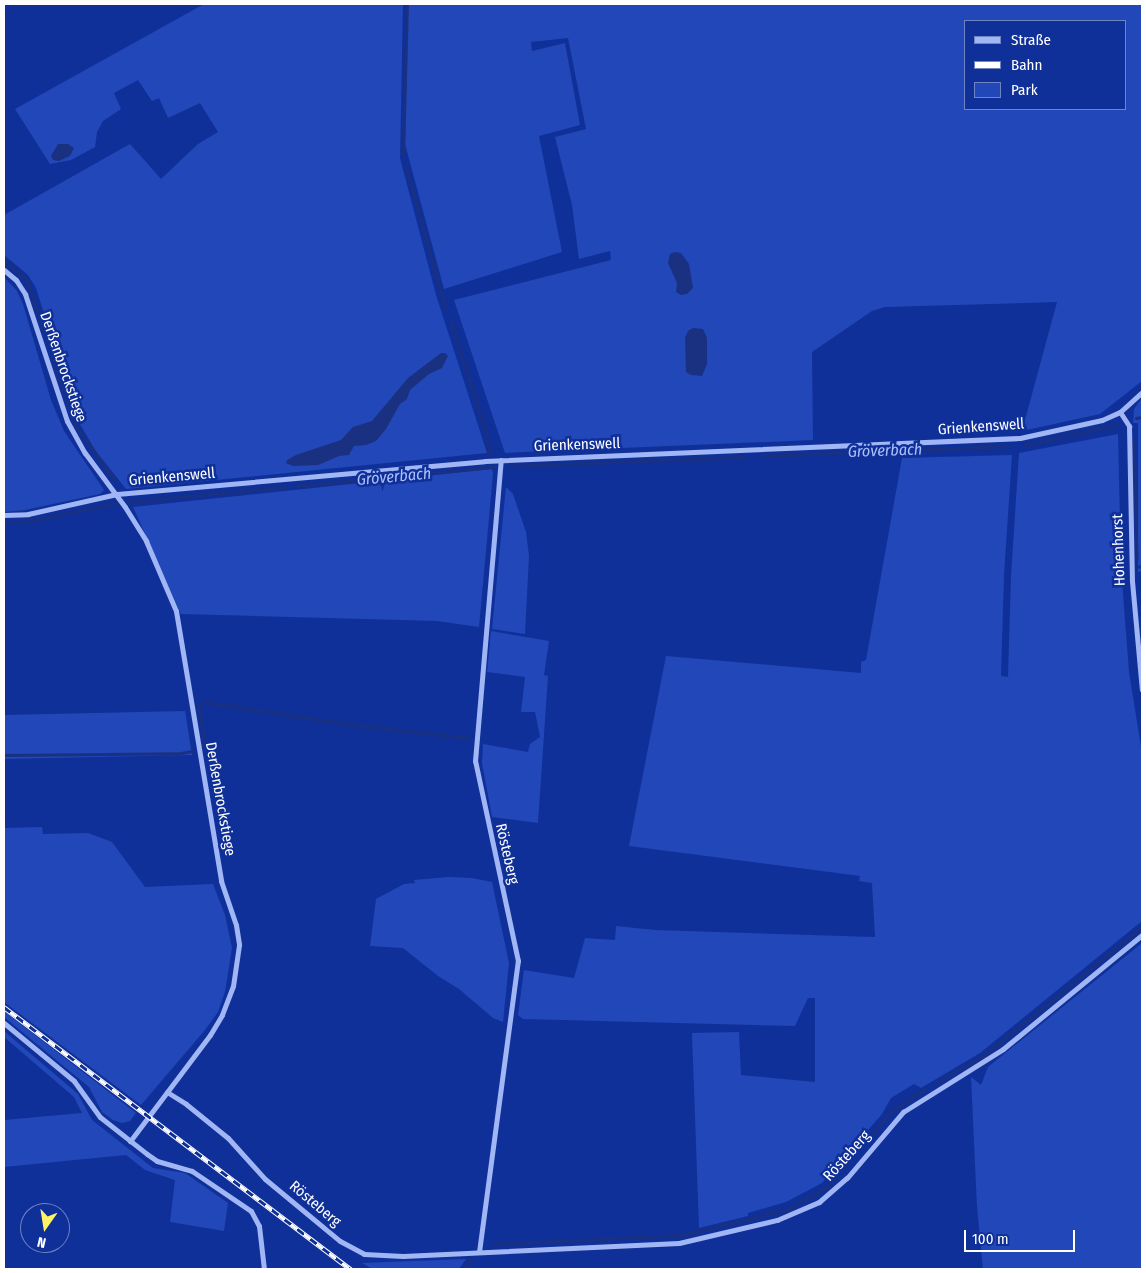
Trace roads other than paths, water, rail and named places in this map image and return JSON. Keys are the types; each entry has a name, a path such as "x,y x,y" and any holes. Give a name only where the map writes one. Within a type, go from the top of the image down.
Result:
{"street":[{"name":"Derßenbrockstiege","path":"4,270 16,280 25,294 67,421 85,453 117,494 146,541 176,612 221,881 236,925 239,945 233,986 222,1015 130,1141"},
{"name":"Grienkenswell","path":"4,515 36,512 117,494 501,460 1020,438 1102,420 1120,412 1142,392"},
{"name":"Hohenhorst","path":"1120,412 1129,426 1132,581 1142,690"},
{"name":"Rösteberg","path":"479,1252 518,961 475,761 501,460"},
{"name":"Rösteberg","path":"167,1092 222,1132 265,1179 340,1241 358,1252 372,1256 387,1256 679,1243 777,1220 807,1208 832,1192 847,1178 903,1112 1003,1049 1142,935"},
{"path":"4,1022 74,1081 100,1117 130,1141 157,1161 197,1173 251,1211 259,1226 264,1269"}],"waterway":[{"path":"403,155 407,4"},
{"path":"406,166 446,309"},
{"path":"4,260 27,280 48,342"},
{"path":"451,322 486,431 490,455"},
{"path":"53,359 77,427 115,480"},
{"name":"Gröverbach","path":"1136,418 1142,417"},
{"name":"Gröverbach","path":"1025,445 1116,425"},
{"path":"1134,441 1137,559"},
{"name":"Gröverbach","path":"761,456 1009,446"},
{"name":"Gröverbach","path":"511,466 745,457"},
{"name":"Gröverbach","path":"295,486 494,467"},
{"name":"Gröverbach","path":"129,502 285,487"},
{"name":"Gröverbach","path":"4,523 22,523 117,503"},
{"path":"1137,566 1142,567"},
{"path":"202,747 204,742 199,707 205,702 360,726 470,738"},
{"path":"4,755 181,753 192,751"},
{"path":"935,1083 982,1057 1142,927"},
{"path":"492,1244 682,1235 788,1209 827,1187 893,1110 924,1089"},
{"path":"463,1269 471,1259"}],"railway":[{"path":"4,1007 351,1269"}]}
